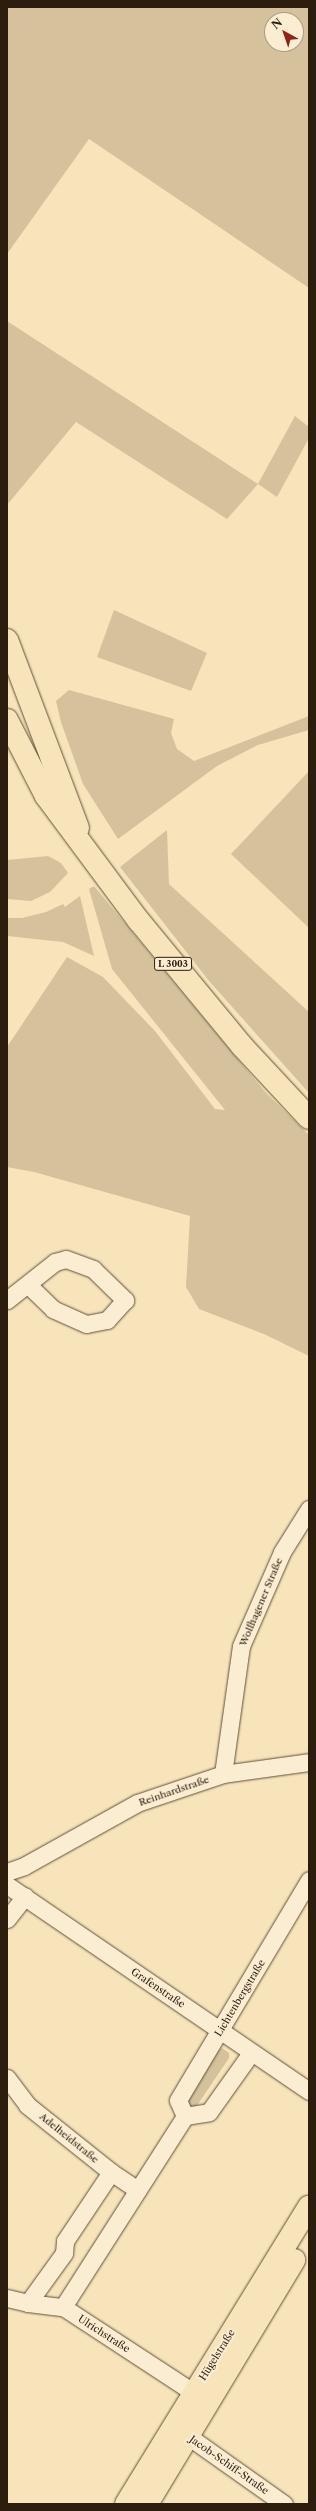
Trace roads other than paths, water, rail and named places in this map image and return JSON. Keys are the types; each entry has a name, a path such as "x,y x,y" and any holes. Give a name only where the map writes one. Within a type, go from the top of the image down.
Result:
{"main road":[{"name":"L 3003","path":"7,640 85,846"},
{"name":"L 3003","path":"7,720 46,796 85,846 138,921 204,1002 309,1118"},
{"name":"Hügelstraße","path":"148,2504 181,2431 193,2392 309,2207"},
{"name":"Hügelstraße","path":"126,2504 181,2431 309,2234"}],"street":[{"path":"7,1300 28,1285 55,1262 66,1259 93,1269 125,1300 107,1320 86,1324 53,1309 28,1285"},
{"name":"Wolfhagener Straße","path":"223,1774 241,1646 282,1552 309,1509"},
{"name":"Reinhardstraße","path":"7,1872 24,1866 137,1803 223,1774 309,1762"},
{"name":"Lichtenbergstraße","path":"185,2116 178,2100 221,2031 309,1880"},
{"name":"Grafenstraße","path":"7,1885 251,2053 309,2091"},
{"path":"7,1919 24,1896"},
{"path":"63,2307 185,2116 209,2112 251,2053"},
{"name":"Adelheidstraße","path":"7,2078 28,2105 111,2172 138,2190"},
{"path":"28,2303 64,2253 65,2241 111,2172"},
{"name":"Ulrichstraße","path":"7,2298 28,2303 63,2307 193,2392"},
{"name":"Jacob-Schiff-Straße","path":"181,2431 284,2504"}]}
